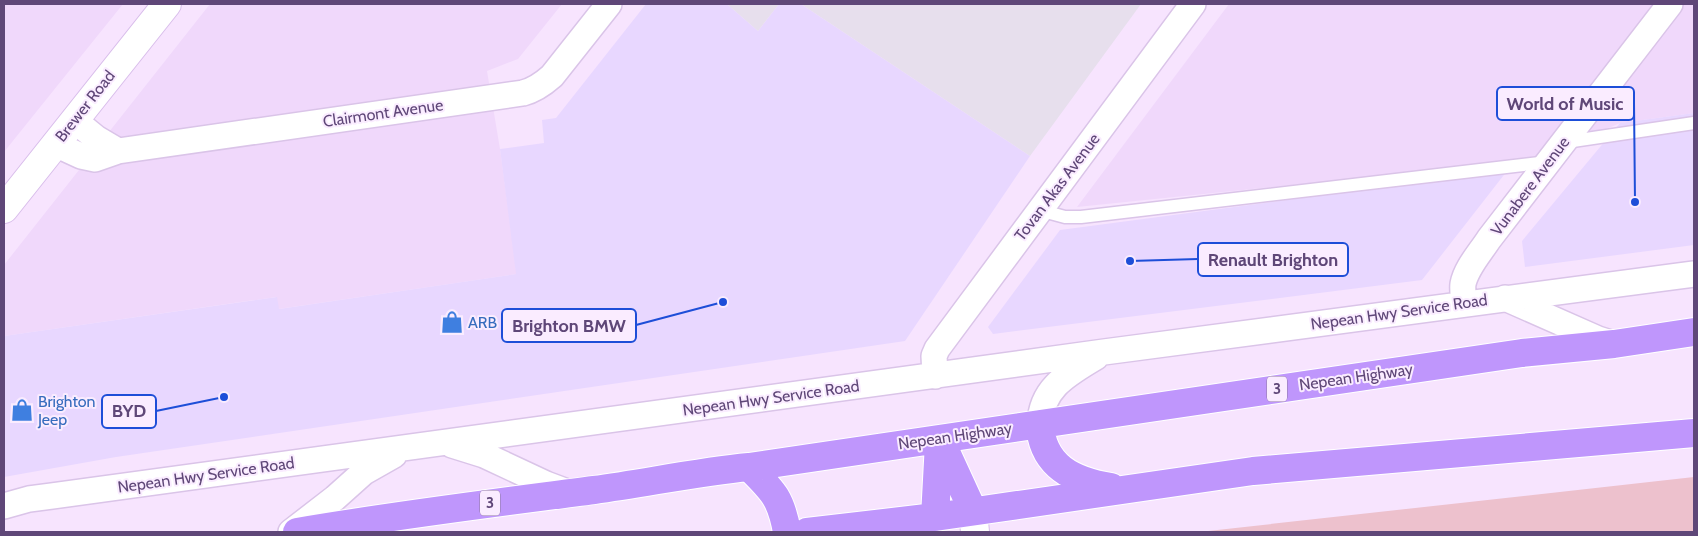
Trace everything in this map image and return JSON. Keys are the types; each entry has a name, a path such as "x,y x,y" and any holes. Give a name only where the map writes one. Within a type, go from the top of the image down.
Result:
{"highway":[{"name":"Nepean Highway","path":"297,532 384,517 570,493 709,471 748,467 1522,353 1690,337"},
{"path":"1040,424 1044,449 1062,469 1090,483 1124,490"},
{"path":"807,532 974,522 1124,490 1254,471 1694,433"},
{"path":"940,439 974,522"},
{"path":"935,524 940,439"},
{"path":"748,467 768,486 778,499 783,511 787,532"}],"street":[{"name":"Brewer Road","path":"4,209 167,4"},
{"name":"Clairmont Avenue","path":"55,144 82,156 95,159 118,151 523,93 534,90 552,76 609,4"},
{"name":"Tovan Akas Avenue","path":"935,376 934,356 937,349 1193,4"},
{"name":"Vunabere Avenue","path":"1464,304 1462,286 1469,269 1489,239 1670,4"},
{"path":"74,120 96,138 118,151"},
{"name":"Nepean Hwy Service Road","path":"4,506 29,499 1104,352 1694,274"},
{"name":"Nepean Highway","path":"1505,298 1592,337 1614,344"},
{"name":"Nepean Hwy Service Road","path":"1040,424 1042,406 1046,397 1057,384 1073,371 1104,352"},
{"name":"Nepean Hwy Service Road","path":"437,443 456,446 484,455 570,493"},
{"name":"Nepean Hwy Service Road","path":"290,532 369,469 410,448"}],"lane":[{"path":"1564,142 1694,123"},
{"path":"1039,210 1065,217 1081,217 1548,162"}],"shaded area":[{"path":"4,4 123,4 4,152"},
{"path":"210,4 562,4 518,59 487,71 517,274 278,309 276,297 4,336 4,265"},
{"path":"646,4 727,4 758,31 779,4 801,4 1030,156 905,341 116,457 4,477 4,336 277,297 279,309 516,274 500,149 544,143 542,120 556,118"},
{"path":"727,4 779,4 758,31"},
{"path":"801,4 1141,4 1030,156"},
{"path":"1229,4 1694,4 1694,113 1620,123 1535,160 1077,207"},
{"path":"1694,113 1694,245 1525,267 1522,241 1620,123"},
{"path":"1507,171 1422,280 993,334 988,327 1060,230"},
{"path":"1694,477 1694,532 1199,532"}],"place":[{"name":"World of Music","path":"1635,202"},
{"name":"Renault Brighton","path":"1130,261"},
{"name":"Brighton BMW","path":"723,302"},
{"name":"ARB","path":"452,322"},
{"name":"BYD","path":"224,397"},
{"name":"Brighton Jeep","path":"22,410"}]}
